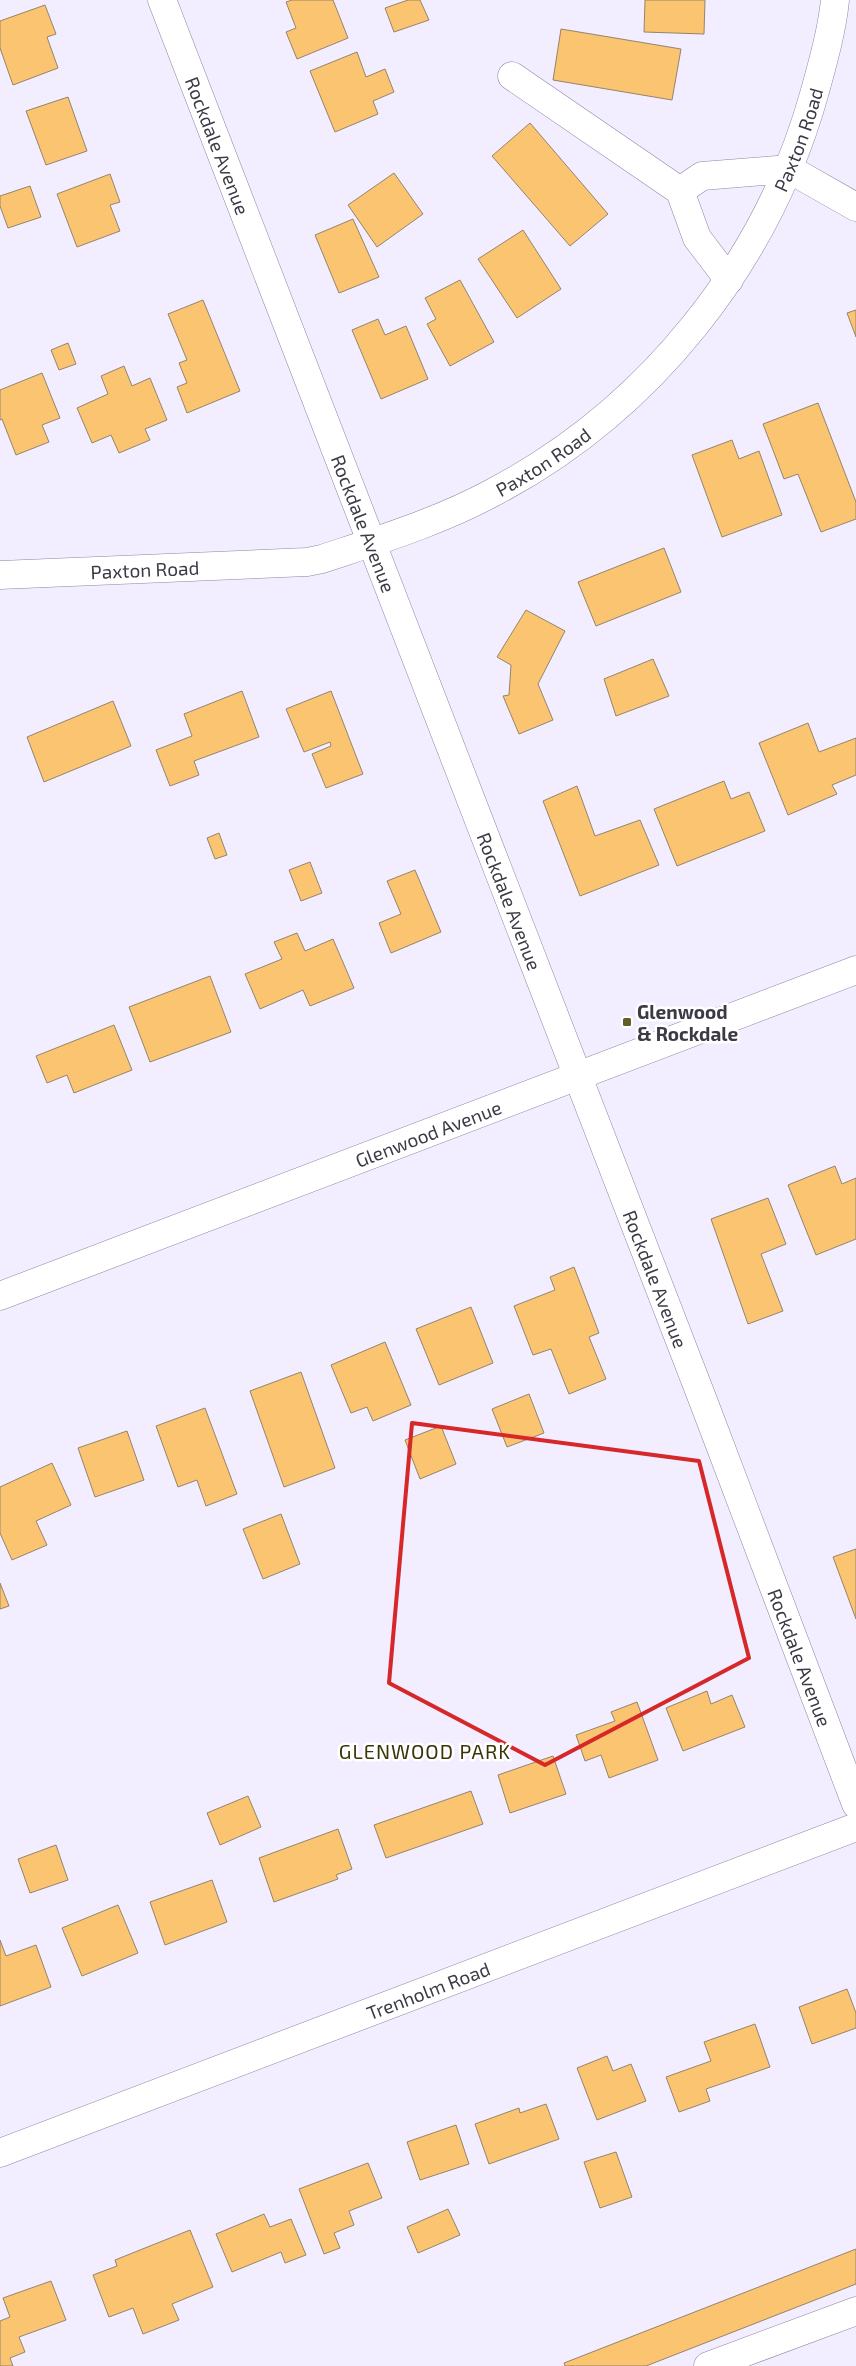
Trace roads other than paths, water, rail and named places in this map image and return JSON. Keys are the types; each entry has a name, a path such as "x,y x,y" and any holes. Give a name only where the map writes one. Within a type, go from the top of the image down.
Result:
{"street":[{"name":"Rockdale Avenue","path":"162,0 370,543 701,1394 856,1804"},
{"name":"Paxton Road","path":"0,575 308,562 427,524 492,493 546,462 597,425 644,382 688,336 729,280 762,226 789,169 807,121 822,66 835,0"},
{"path":"512,76 680,191 698,238 729,280"},
{"path":"680,191 702,176 789,169 856,207"},
{"name":"Glenwood Avenue","path":"0,1296 856,970"},
{"name":"Trenholm Road","path":"0,2153 856,1826"},
{"path":"708,2366 856,2311"}],"place":[{"name":"Glenwood & Rockdale","path":"627,1022"}],"district":[{"name":"GLENWOOD PARK","path":"425,1751"}]}
